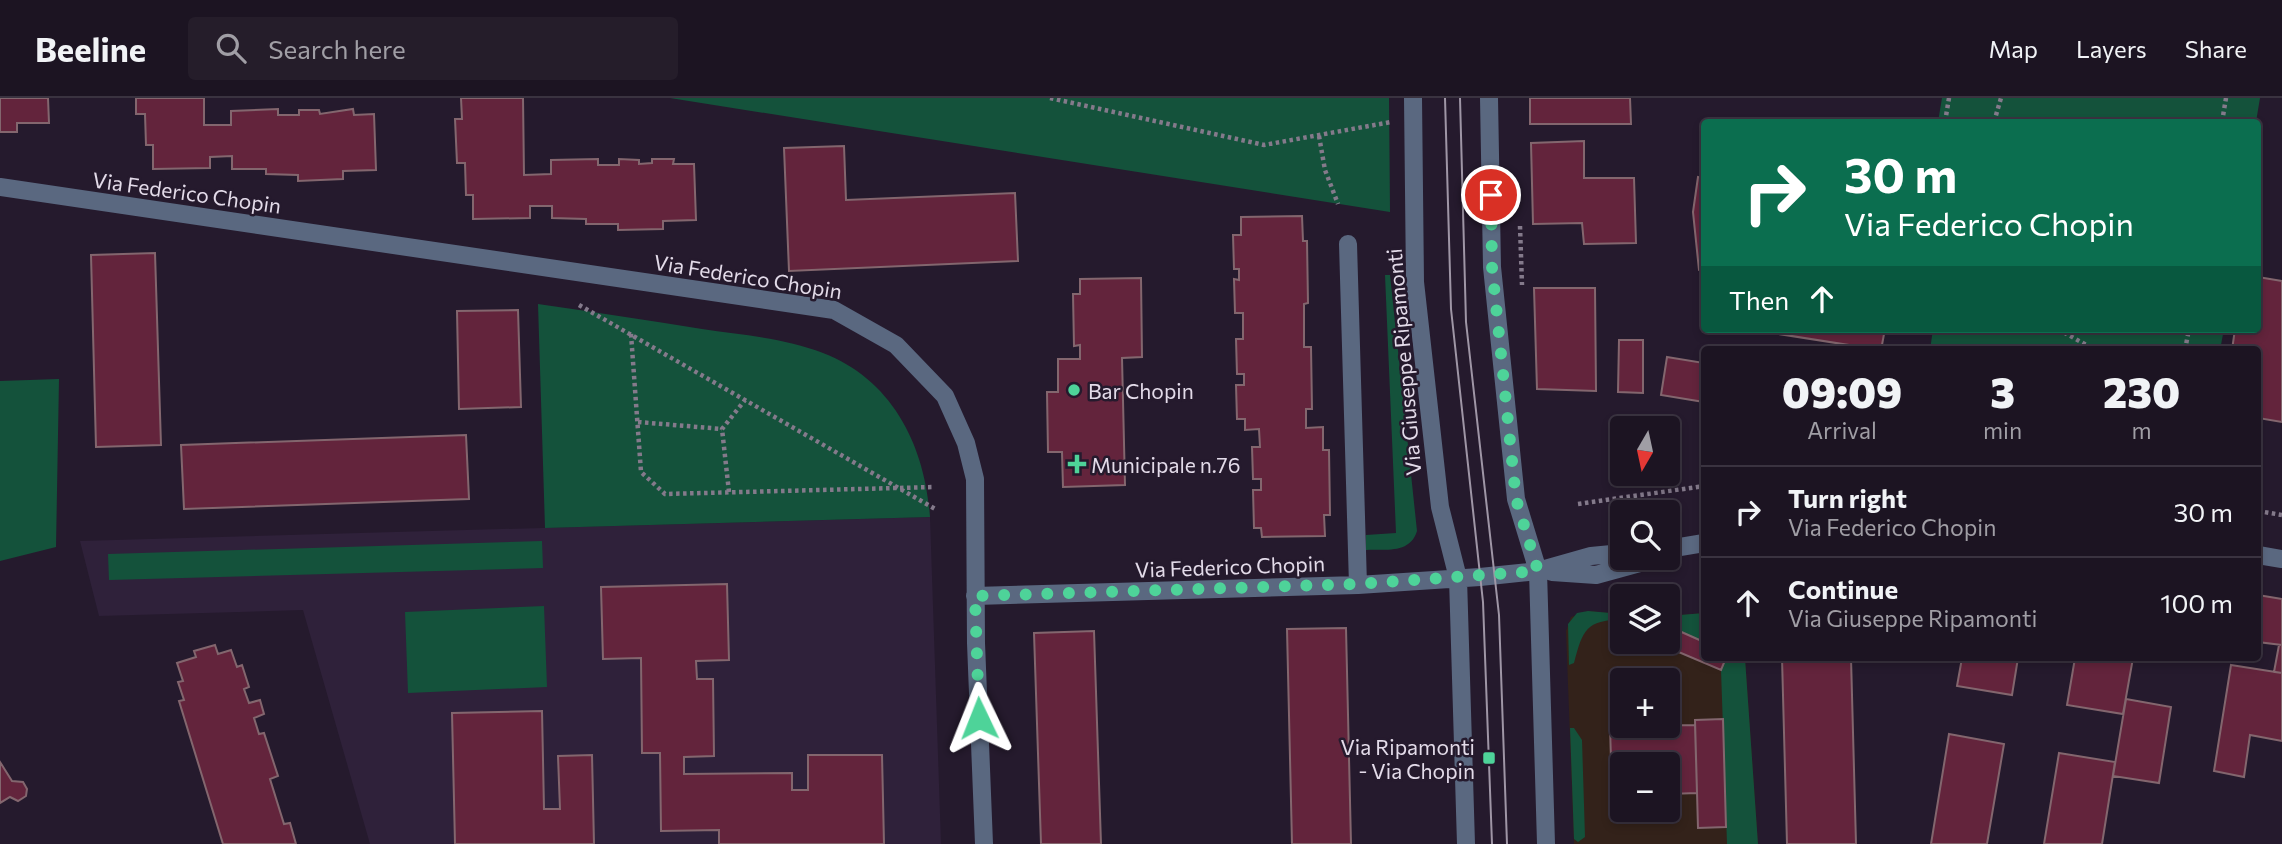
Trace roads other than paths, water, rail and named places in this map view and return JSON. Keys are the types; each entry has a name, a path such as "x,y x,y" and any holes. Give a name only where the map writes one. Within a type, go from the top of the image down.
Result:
{"street":[{"name":"Via Giuseppe Ripamonti","path":"1413,98 1415,282 1440,507 1458,578 1466,844"},
{"path":"1489,98 1492,267 1516,499 1538,571 1546,844"},
{"name":"Via Federico Chopin","path":"0,187 834,310 896,345 944,396 952,410 966,443 975,479 975,596 1358,584 1458,578"},
{"path":"1348,244 1358,584"},
{"path":"1680,548 1701,544"},
{"path":"1538,571 1591,556 1610,554"},
{"path":"2261,556 2282,559"},
{"path":"1458,578 1538,571 1596,575 1614,570"},
{"path":"975,596 984,844"}],"tram line":[{"path":"1445,98 1451,309 1483,602 1492,844"},
{"path":"1460,98 1466,322 1499,615 1507,844"}],"place":[{"name":"Bar Chopin","path":"1074,390"},
{"name":"Municipale n.76","path":"1077,464"},
{"name":"Via Ripamonti - Via Chopin","path":"1489,758"}]}
